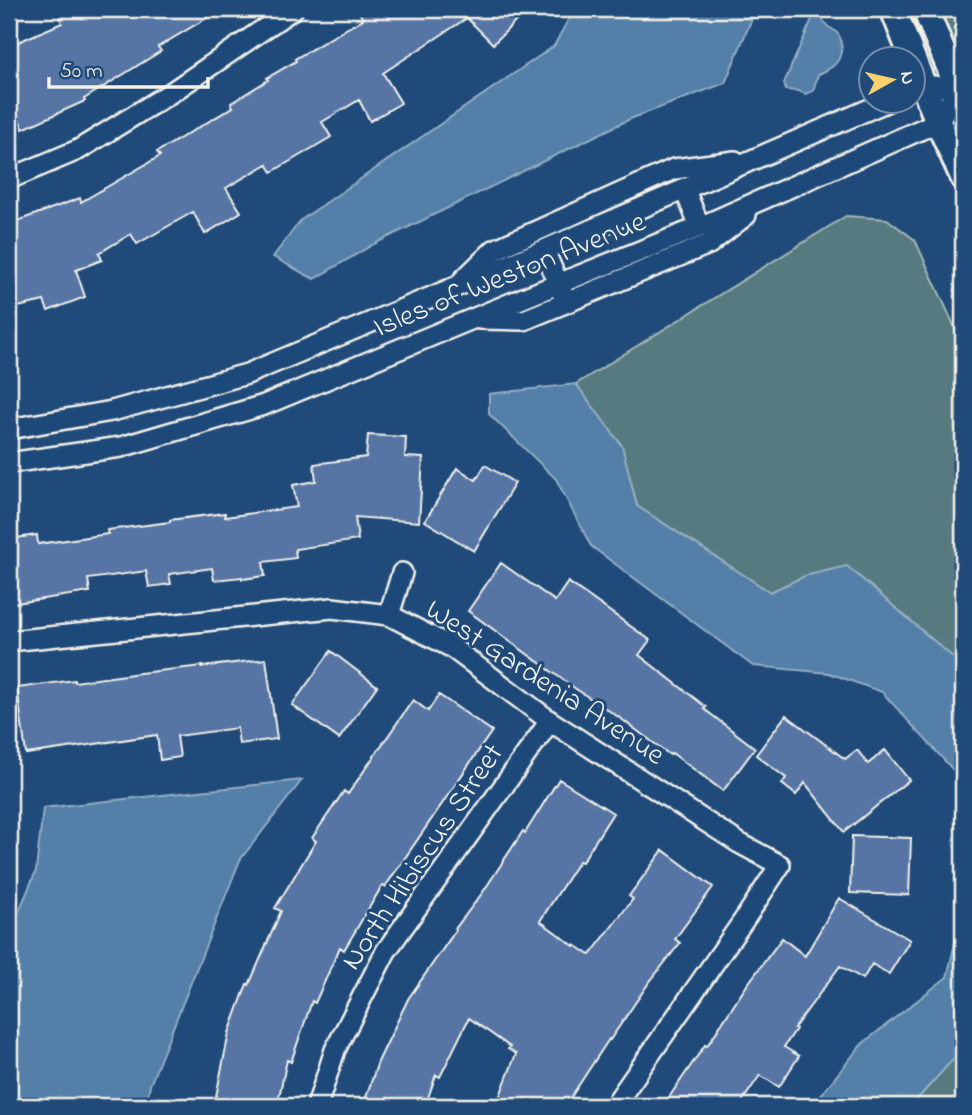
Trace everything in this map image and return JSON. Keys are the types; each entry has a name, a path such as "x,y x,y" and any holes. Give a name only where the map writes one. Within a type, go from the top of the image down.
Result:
{"street":[{"path":"9,179 78,150 172,92 293,9"},
{"path":"893,9 905,46"},
{"path":"925,9 960,95"},
{"path":"926,89 960,95"},
{"path":"939,122 960,95"},
{"path":"926,100 939,122 963,177"},
{"name":"Isles of Weston Avenue","path":"9,429 112,411 247,374 544,250 856,115"},
{"name":"Isles of Weston Avenue","path":"9,463 121,447 264,405 700,227 939,122"},
{"path":"455,287 494,250 674,169 757,158"},
{"path":"684,188 700,227"},
{"path":"471,319 524,320 709,244 769,196"},
{"path":"544,250 566,303"},
{"path":"389,615 402,573"},
{"name":"West Gardenia Avenue","path":"9,641 332,608 389,615 452,647 550,721 739,844 780,865 614,1106"},
{"name":"North Hibiscus Street","path":"317,1106 335,1051 386,951 550,721"}],"green space":[{"path":"925,9 963,9 963,101"},
{"path":"846,216 887,219 915,240 963,345 963,666 847,566 805,576 770,592 637,506 622,446 576,384"},
{"path":"963,1048 963,1106 911,1106"}],"water":[{"path":"574,9 756,9 725,83 630,119 374,244 314,279 273,257 301,220 554,46"},
{"path":"816,10 838,34 842,49 839,58 833,66 818,75 813,91 805,94 786,90 784,83"},
{"path":"576,384 622,446 637,506 770,592 805,576 847,566 963,666 963,812 955,772 882,692 829,673 753,666 591,546 556,479 489,414 489,394"},
{"path":"302,780 240,860 150,1085 146,1106 9,1106 9,935 36,871 43,808"},
{"path":"963,909 963,1048 911,1106 812,1106 862,1044 947,977"}],"building":[{"path":"75,9 222,9 158,47 161,51 84,99 85,101 23,129 9,95 9,46 62,23 60,18"},
{"path":"357,9 528,9 493,44 467,18 383,73 401,103 370,121 359,100 322,122 331,137 272,172 267,164 226,188 241,212 205,234 193,212 137,244 131,234 99,253 102,260 76,270 85,297 48,311 44,301 9,309 9,224 80,198 81,202 160,156 157,152 233,107 231,103 296,61 295,59 363,19"},
{"path":"368,435 406,437 405,457 423,458 419,522 355,517 358,540 295,549 296,558 263,562 265,576 214,580 212,568 169,574 171,584 149,587 146,571 88,579 90,592 9,604 9,539 37,535 38,544 108,534 107,530 170,520 225,513 225,517 297,507 293,485 316,481 314,464 366,457"},
{"path":"485,465 515,483 474,551 425,521 457,468 476,480"},
{"path":"501,563 555,601 568,582 650,640 639,655 755,748 723,791 468,611"},
{"path":"331,651 377,686 339,739 292,705"},
{"path":"266,659 277,739 239,744 237,728 177,736 180,757 160,760 157,735 26,754 17,688"},
{"path":"439,695 492,731 385,887 382,886 344,950 340,947 315,1003 312,1001 291,1062 287,1060 277,1106 214,1106 229,1033 247,984 249,985 281,911 275,908 316,841 312,838 344,791 348,794 413,700 428,711"},
{"path":"786,715 845,759 857,750 868,764 885,750 909,780 844,832 805,783 796,795 782,784 786,778 756,755"},
{"path":"559,779 613,813 540,921 590,955 633,899 629,896 663,850 713,887 675,939 680,943 609,1039 565,1106 496,1106 516,1054 469,1018 440,1077 436,1075 425,1106 363,1106 378,1062 408,999 523,831 525,833"},
{"path":"852,836 911,838 909,895 850,893"},
{"path":"839,898 910,940 889,974 872,964 863,979 840,966 794,1028 796,1029 784,1047 799,1056 779,1087 760,1075 739,1106 663,1106 782,938 805,956"}]}
